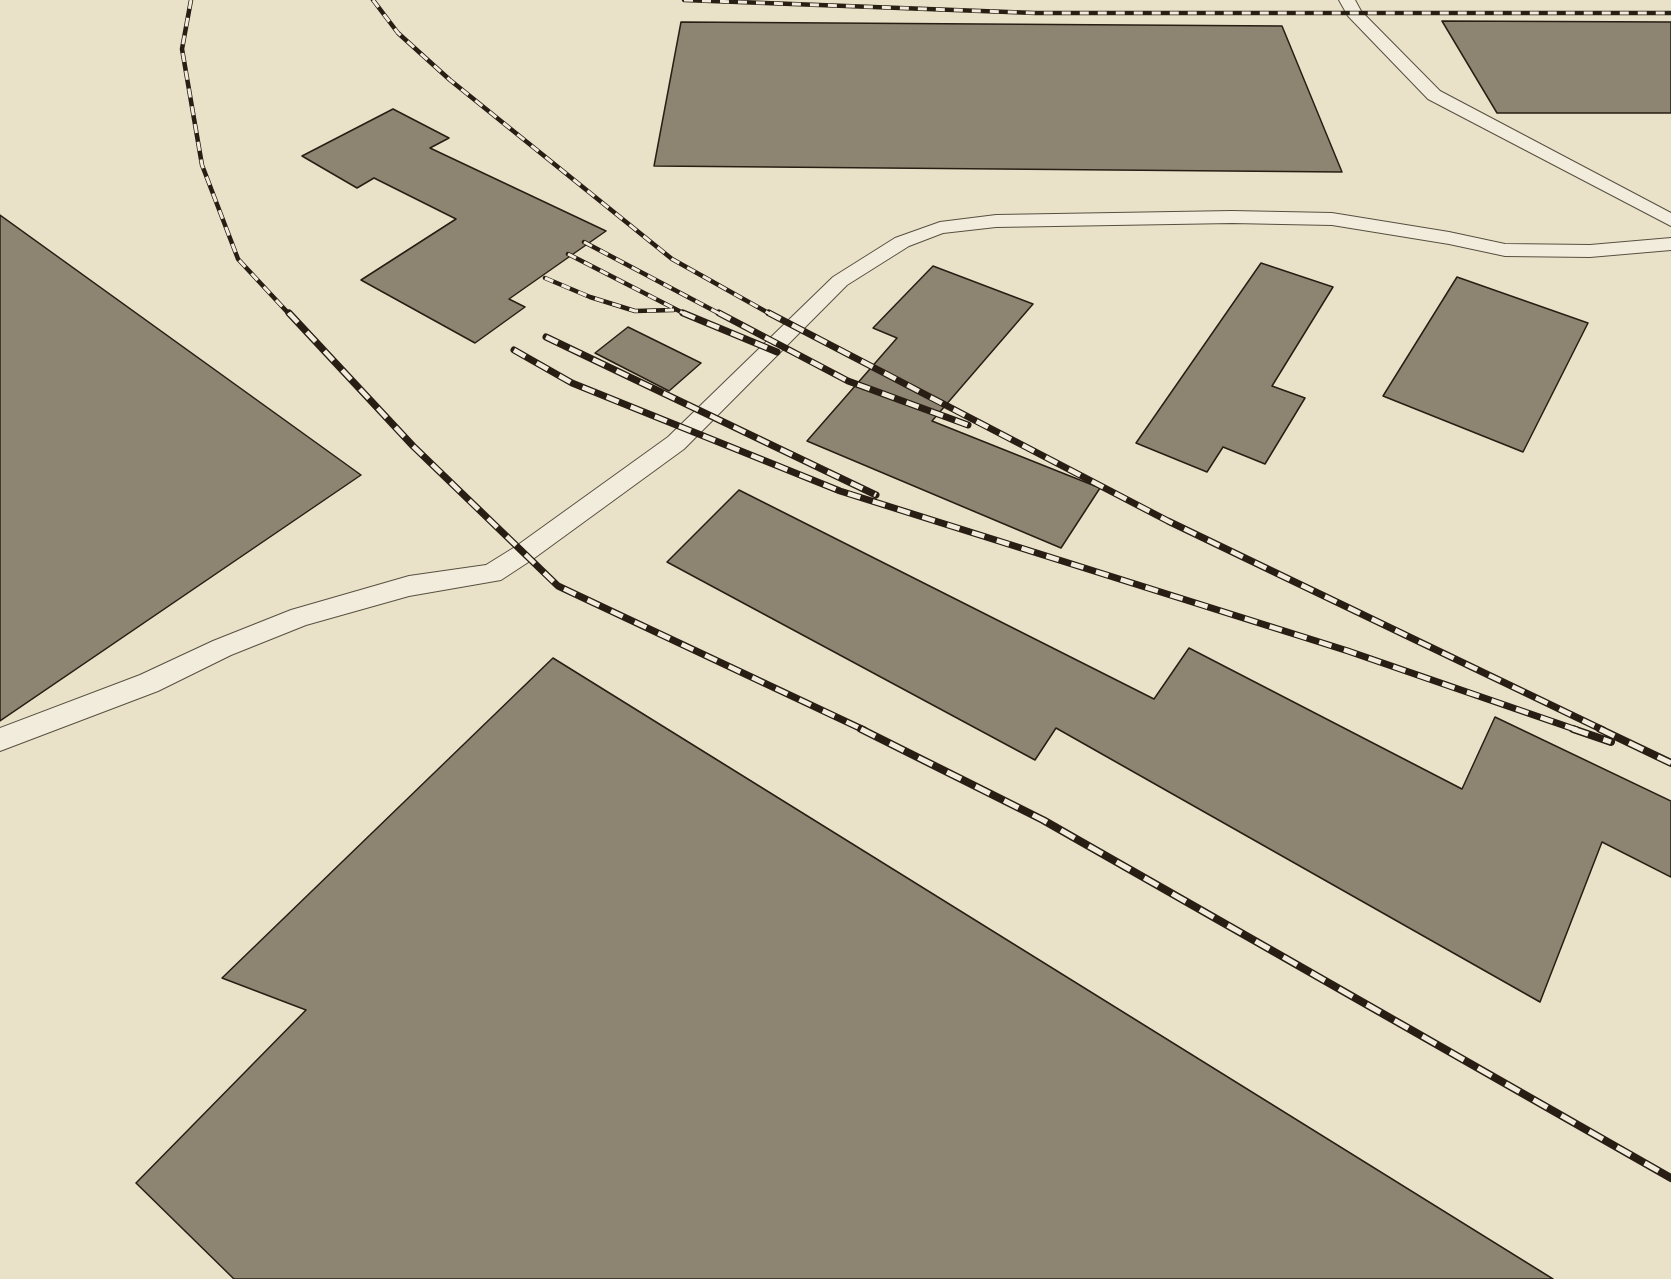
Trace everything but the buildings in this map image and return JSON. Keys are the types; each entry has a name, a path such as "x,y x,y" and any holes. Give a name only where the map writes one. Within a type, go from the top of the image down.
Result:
{"lane":[{"path":"1347,0 1354,13 1434,95 1671,220"},
{"path":"0,740 149,683 222,648 300,616 409,586 492,573 676,443 840,281 902,242 940,228 996,221 1232,217 1332,219 1449,238 1505,250 1590,251 1671,244"}],"railway":[{"path":"191,0 182,49 202,165 238,259 290,315"},
{"path":"373,0 398,33 450,80 672,259 772,315"},
{"path":"684,0 1035,13 1671,13"},
{"path":"584,242 722,315"},
{"path":"568,254 684,313"},
{"path":"545,278 590,297 635,311 674,310"},
{"path":"289,313 413,446 558,586 864,730"},
{"path":"684,313 777,352"},
{"path":"719,313 848,381 968,425"},
{"path":"769,313 1168,521 1603,730"},
{"path":"546,337 876,495"},
{"path":"514,350 572,383 840,491 1348,651 1577,730"},
{"path":"861,729 1043,820 1671,1178"},
{"path":"1573,729 1611,742"},
{"path":"1600,729 1671,763"}]}
